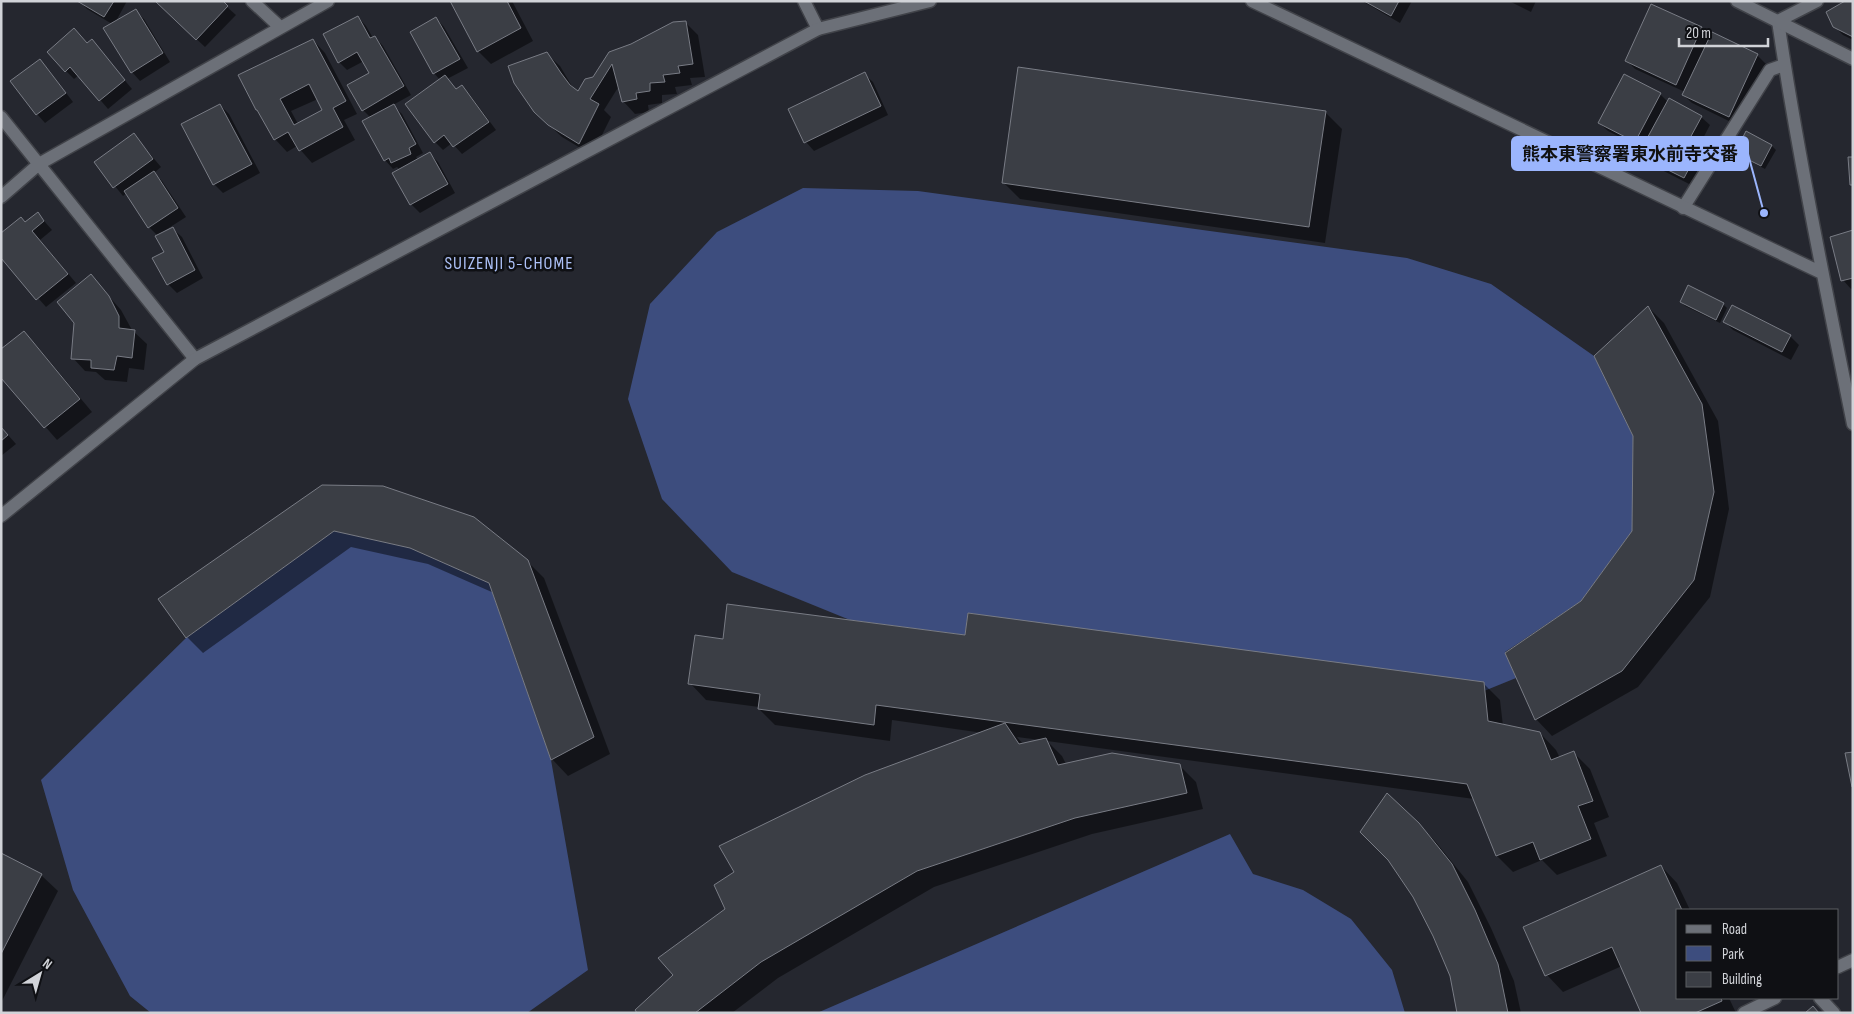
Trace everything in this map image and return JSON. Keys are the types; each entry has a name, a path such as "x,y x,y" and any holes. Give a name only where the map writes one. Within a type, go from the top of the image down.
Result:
{"street":[{"path":"252,1 280,27"},
{"path":"1,197 39,164 328,1"},
{"path":"804,1 818,29"},
{"path":"1,516 195,359 818,29 930,1"},
{"path":"1252,1 1822,273"},
{"path":"1737,1 1853,59"},
{"path":"1778,22 1816,1"},
{"path":"1778,22 1784,65 1822,273 1853,424"},
{"path":"1683,208 1770,70 1784,65"},
{"path":"1,117 195,359"},
{"path":"1839,967 1853,960"},
{"path":"1744,1013 1773,999"},
{"path":"1821,999 1834,1013"}],"green space":[{"path":"803,188 918,191 1407,258 1491,284 1594,356 1633,436 1632,531 1581,601 1505,652 1516,678 1484,691 968,613 965,635 850,620 732,572 662,499 628,399 650,304 717,232"},
{"path":"334,531 410,548 489,583 551,760 588,970 527,1013 151,1013 130,996 73,890 41,780 186,638"},
{"path":"1230,834 1253,874 1303,890 1351,919 1392,970 1405,1013 817,1013"}],"building":[{"path":"77,1 114,1 104,17"},
{"path":"155,1 223,1 228,6 196,40"},
{"path":"450,1 507,1 521,28 477,52"},
{"path":"1364,1 1399,1 1391,16"},
{"path":"1845,1 1853,1 1853,37 1833,27 1826,12"},
{"path":"1651,4 1702,27 1676,85 1625,61"},
{"path":"136,9 163,53 131,73 103,28"},
{"path":"358,16 370,38 375,36 404,86 362,111 347,85 369,73 357,52 338,63 323,34"},
{"path":"436,17 460,59 433,74 410,32"},
{"path":"686,21 693,64 678,66 680,73 663,75 665,82 650,83 650,91 636,93 637,99 622,102 612,64 590,99 599,104 579,144 548,125 534,112 514,83 508,66 547,52 570,85 578,91 585,79 593,77 609,52 631,44 673,22"},
{"path":"74,28 87,43 92,39 125,80 99,101 70,67 65,72 47,52"},
{"path":"1712,32 1758,54 1729,117 1682,95"},
{"path":"313,39 346,101 333,108 343,127 299,151 288,132 274,140 238,75","holes":["309,84 322,110 294,125 280,99"]},
{"path":"40,59 66,93 36,115 10,81"},
{"path":"1018,67 1326,111 1309,227 1002,183"},
{"path":"865,72 881,106 804,143 788,109"},
{"path":"1624,74 1661,93 1635,142 1598,123"},
{"path":"445,75 456,89 462,85 489,122 453,147 444,135 434,143 405,104"},
{"path":"1669,98 1702,116 1690,138 1702,144 1684,178 1638,155"},
{"path":"220,104 252,164 213,185 181,124"},
{"path":"394,104 416,144 409,148 411,154 391,163 389,158 384,161 362,121"},
{"path":"1746,131 1772,145 1761,166 1735,153"},
{"path":"134,133 153,159 113,188 94,162"},
{"path":"430,152 448,184 410,205 392,173"},
{"path":"1848,157 1853,157 1853,185 1850,185"},
{"path":"154,171 178,208 148,228 124,191"},
{"path":"38,212 44,221 32,231 68,274 36,300 1,258 1,233 21,217 25,222"},
{"path":"173,227 195,270 167,285 152,258 164,252 155,236"},
{"path":"1853,230 1853,278 1841,281 1830,237"},
{"path":"91,274 109,296 119,316 119,328 135,330 132,358 117,356 114,370 91,368 91,360 71,359 74,323 57,302"},
{"path":"1688,285 1724,303 1716,320 1680,302"},
{"path":"1732,305 1791,335 1782,352 1723,322"},
{"path":"1648,306 1702,404 1714,492 1694,580 1622,671 1535,720 1505,653 1581,601 1632,531 1633,436 1594,356"},
{"path":"24,331 80,399 44,428 1,378 1,349"},
{"path":"1,427 8,435 1,441"},
{"path":"322,485 383,486 474,517 528,560 594,737 551,760 489,583 410,548 334,531 186,638 158,599"},
{"path":"727,604 965,635 968,613 1484,682 1488,721 1540,732 1551,760 1574,751 1593,801 1578,806 1591,839 1540,860 1533,842 1496,856 1467,784 876,705 874,725 758,709 760,694 688,684 695,635 723,639"},
{"path":"1005,723 1019,744 1046,738 1058,765 1112,753 1180,764 1187,793 1075,818 917,871 761,962 695,1013 637,1013 635,1010 673,975 658,958 725,909 714,885 734,872 719,846 865,775"},
{"path":"1853,752 1853,787 1852,787 1845,753"},
{"path":"1387,793 1419,823 1452,864 1475,910 1498,964 1508,1013 1457,1013 1450,976 1433,936 1413,897 1388,860 1360,832"},
{"path":"1,853 42,874 1,954"},
{"path":"1661,865 1682,909 1676,909 1676,999 1721,999 1722,1001 1695,1013 1641,1013 1612,947 1545,976 1523,927"},
{"path":"1813,1006 1819,1013 1805,1013"}],"place":[{"name":"熊本東警察署東水前寺交番","path":"1764,213"}],"district":[{"name":"SUIZENJI 5-CHOME","path":"509,263"}]}
